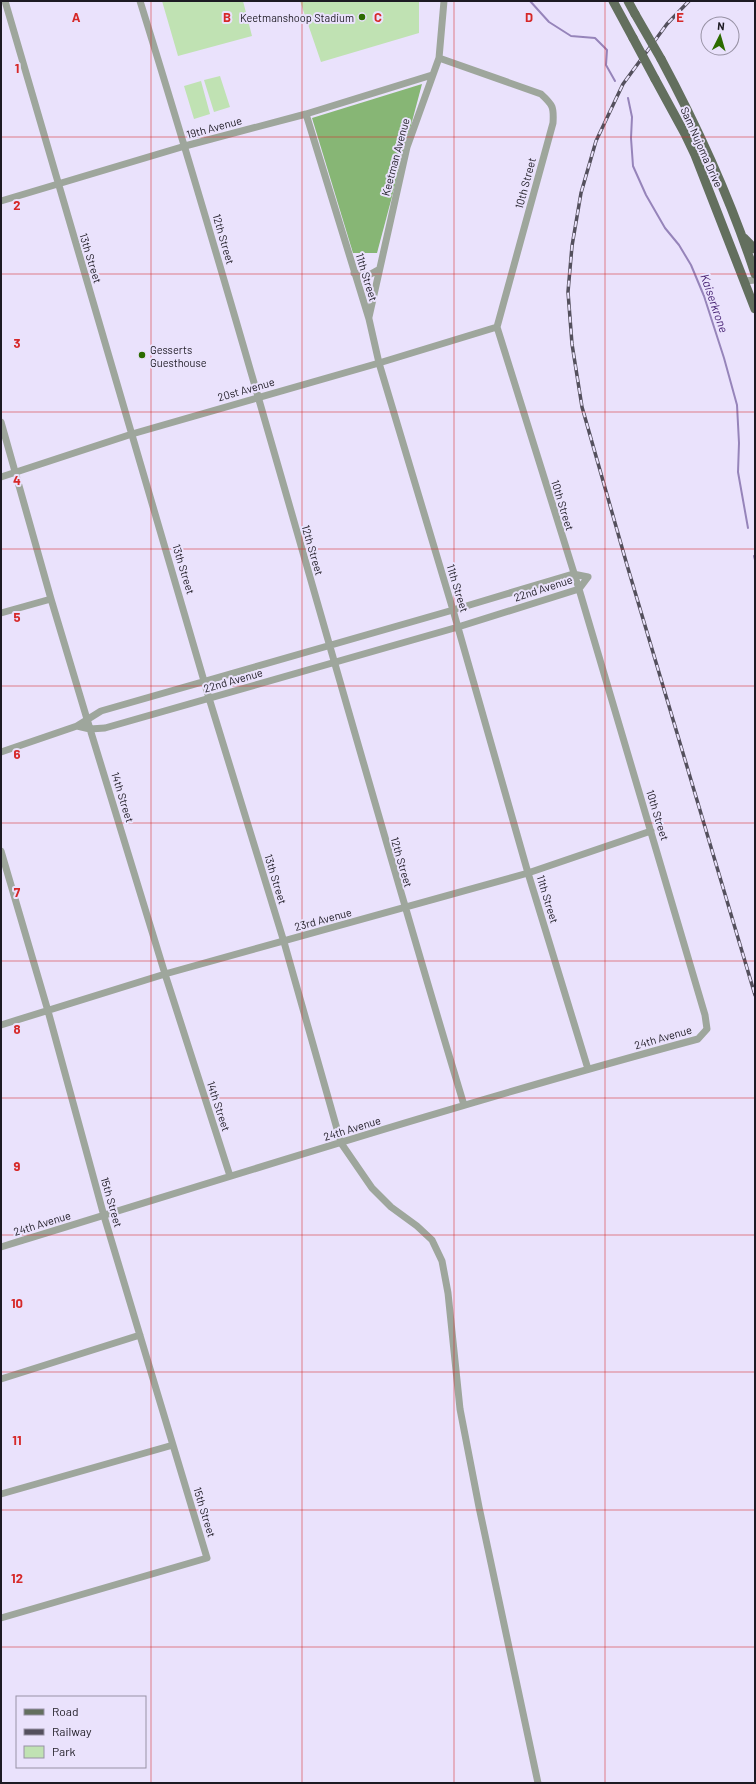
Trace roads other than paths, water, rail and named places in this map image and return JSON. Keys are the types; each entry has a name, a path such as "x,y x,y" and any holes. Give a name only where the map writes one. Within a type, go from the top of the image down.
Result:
{"main road":[{"name":"Sam Nujoma Drive","path":"613,1 688,141 755,309"},
{"name":"Sam Nujoma Drive","path":"628,1 661,59 698,130 755,271"},
{"path":"740,233 755,249"}],"street":[{"name":"13th Street","path":"5,1 206,681 209,698 284,942 341,1143 372,1188 391,1206 418,1226 432,1240 442,1261 448,1293 460,1409 480,1515 538,1783"},
{"name":"12th Street","path":"140,1 185,146 404,908 464,1106"},
{"name":"Keetman Avenue","path":"369,319 378,270 407,148 439,58 444,1"},
{"name":"10th Street","path":"439,58 541,94 550,103 554,110 553,123 497,327 573,574 579,589 705,1015 707,1029"},
{"name":"19th Avenue","path":"1,201 185,146 306,114 432,75"},
{"name":"11th Street","path":"306,114 369,319 379,363 458,627 528,873 588,1069"},
{"path":"354,273 369,275 378,270"},
{"path":"741,271 755,271"},
{"path":"745,281 755,280"},
{"name":"20st Avenue","path":"1,477 132,434 379,363 497,327"},
{"name":"14th Street","path":"1,422 51,599 90,729 165,974 230,1176"},
{"name":"22nd Avenue","path":"1,752 77,726 101,711 573,574 588,577 579,589 458,627 105,728 90,729 77,726"},
{"path":"1,614 51,599"},
{"name":"23rd Avenue","path":"1,1025 165,974 528,873 651,831"},
{"name":"15th Street","path":"1,851 48,1011 104,1216 207,1558 1,1618"},
{"name":"24th Avenue","path":"1,1247 230,1176 588,1069 698,1040 707,1029"},
{"path":"1,1379 140,1335"},
{"path":"1,1494 173,1445"}],"waterway":[{"name":"Kaiserkrone","path":"530,1 549,22 571,36 595,38 607,50 606,65 615,81"},
{"name":"Kaiserkrone","path":"628,98 632,117 631,138 633,166 646,195 665,228 679,245 691,265 704,296 724,358 737,405 739,443 738,472 748,528"},
{"name":"Kaiserkrone","path":"754,556 755,560"}],"railway":[{"path":"689,1 667,24 623,84 596,141 581,193 572,246 568,292 572,344 582,407 627,565 755,995"}],"place":[{"name":"Keetmanshoop Stadium","path":"362,17"},
{"name":"Gesserts Guesthouse","path":"142,355"}]}
